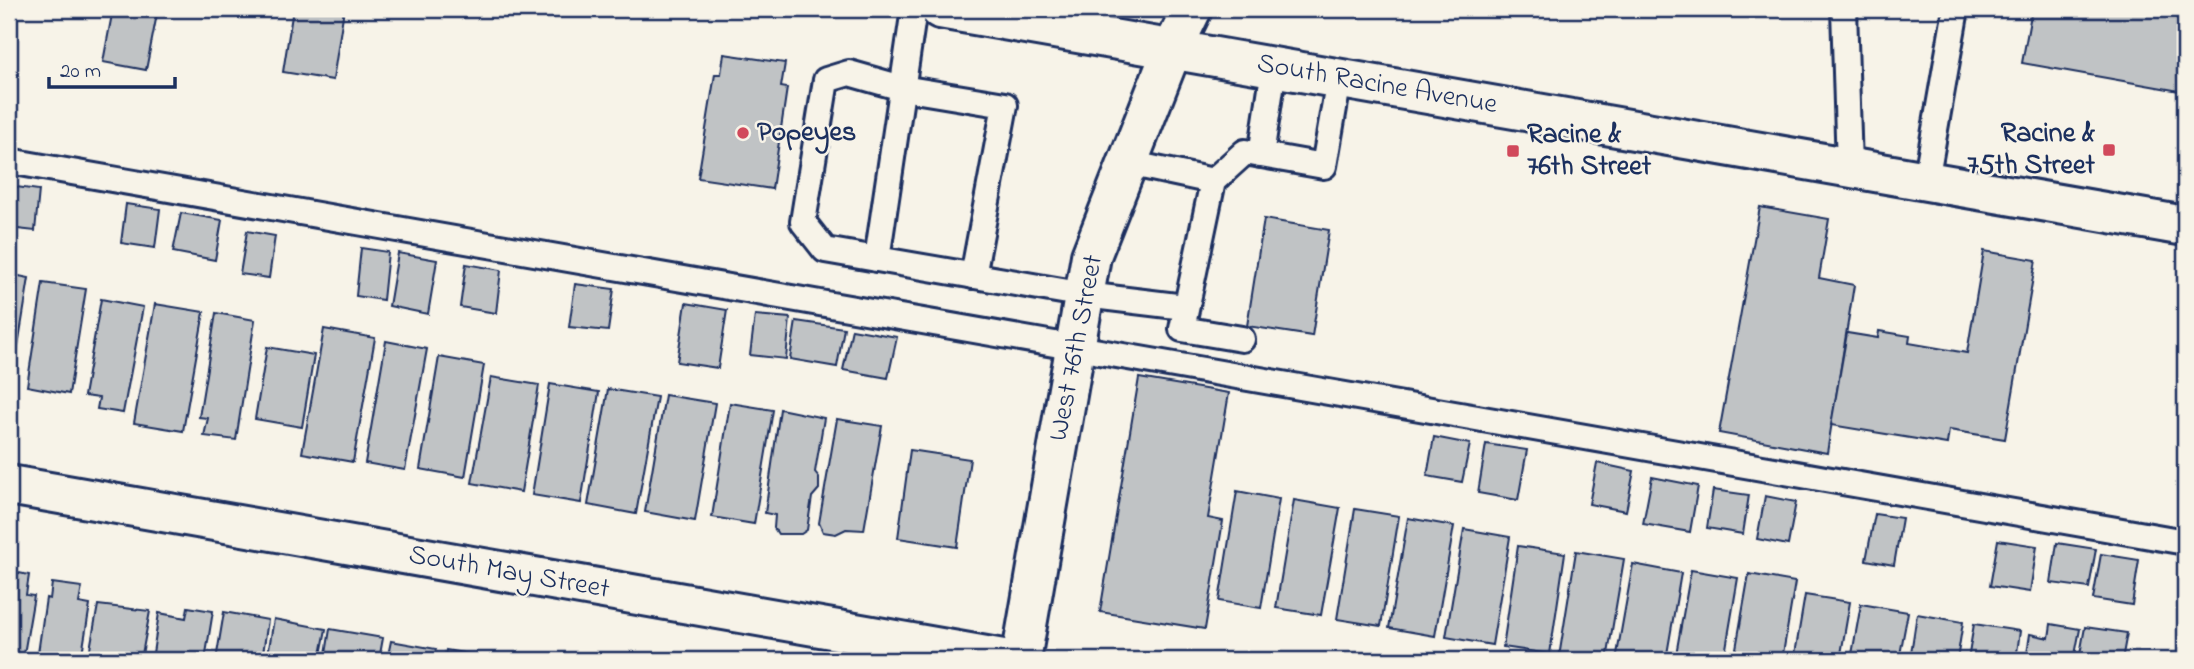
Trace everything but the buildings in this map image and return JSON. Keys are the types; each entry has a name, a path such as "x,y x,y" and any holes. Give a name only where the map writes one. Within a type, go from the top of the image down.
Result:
{"street":[{"name":"South Racine Avenue","path":"940,9 2185,226"},
{"name":"West 76th Street","path":"1021,660 1091,256 1172,50 1192,9"},
{"name":"South May Street","path":"9,485 1009,660"}],"lane":[{"path":"877,259 914,9"},
{"path":"1844,9 1849,167"},
{"path":"1926,181 1956,9"},
{"path":"1261,155 1275,68"},
{"path":"973,276 1005,105 902,88 849,73 826,80 803,222 825,250 973,276 1085,295 1185,307"},
{"path":"1242,339 1182,329 1213,181 1245,152 1324,166 1339,79"},
{"path":"9,161 2185,542"},
{"path":"1128,163 1213,181"}],"place":[{"name":"Popeyes","path":"743,133"},
{"name":"Racine & 75th Street","path":"2109,150"},
{"name":"Racine & 76th Street","path":"1513,151"}]}
